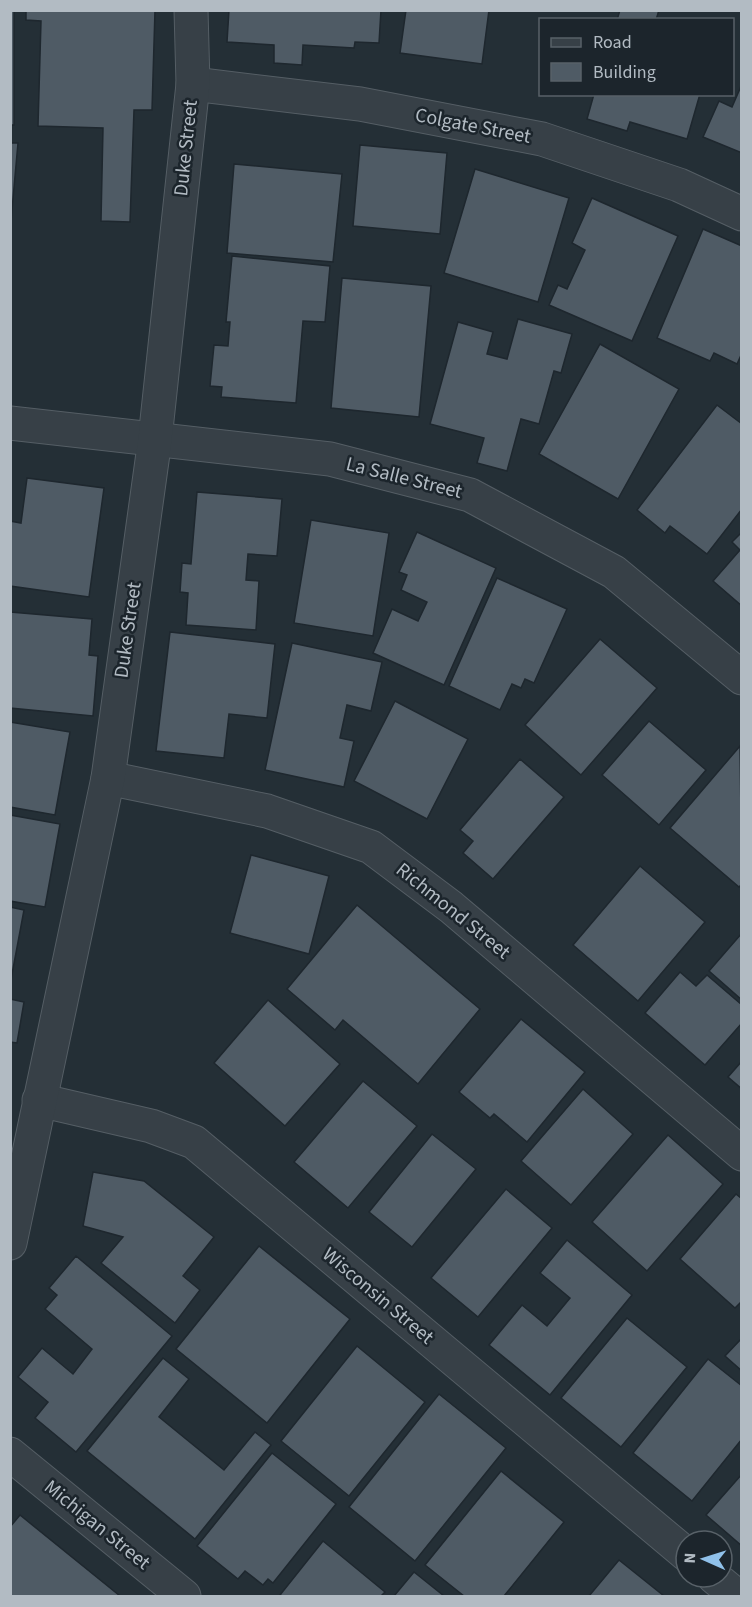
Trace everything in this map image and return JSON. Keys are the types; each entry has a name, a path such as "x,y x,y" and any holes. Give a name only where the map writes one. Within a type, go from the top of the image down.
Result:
{"street":[{"name":"Duke Street","path":"10,1243 108,778 155,439 193,84 191,10"},
{"name":"Colgate Street","path":"193,84 360,104 542,139 679,185 741,214"},
{"name":"La Salle Street","path":"10,423 330,459 470,495 614,572 741,678"},
{"name":"Richmond Street","path":"108,778 267,811 371,847 451,907 741,1154"},
{"name":"Wisconsin Street","path":"39,1100 151,1126 194,1142 674,1544"},
{"name":"Michigan Street","path":"10,1454 184,1596"}],"building":[{"path":"10,10 14,10 14,125 10,125"},
{"path":"26,10 155,10 152,110 134,110 130,222 101,221 103,128 38,126 41,21 26,20"},
{"path":"229,10 381,10 379,43 355,42 354,48 303,45 302,65 274,63 274,45 227,42"},
{"path":"406,10 489,10 482,64 400,53"},
{"path":"620,10 659,10 657,18 618,18"},
{"path":"742,84 742,153 703,137 719,101 732,107"},
{"path":"593,96 699,96 687,139 630,122 627,131 587,119"},
{"path":"10,143 18,143 10,232"},
{"path":"360,145 447,153 440,234 353,226"},
{"path":"234,164 342,174 333,262 227,253"},
{"path":"475,169 569,198 538,302 444,273"},
{"path":"592,198 678,236 632,341 549,305 558,285 567,289 585,250 572,243"},
{"path":"703,229 742,246 742,353 737,364 714,353 710,361 657,338"},
{"path":"232,256 330,266 325,322 303,321 296,403 221,397 222,387 210,386 214,345 228,346 230,322 226,322"},
{"path":"342,278 431,286 419,417 331,408"},
{"path":"518,319 572,334 561,373 554,371 539,424 521,419 507,471 477,463 484,438 430,424 458,322 493,332 487,354 507,359"},
{"path":"600,344 679,389 618,499 539,454"},
{"path":"717,405 742,424 742,509 707,554 670,526 665,533 637,510"},
{"path":"27,478 104,488 89,597 10,586 10,521 21,523"},
{"path":"197,492 282,499 277,556 248,554 246,580 259,581 256,630 186,625 188,593 180,592 182,563 191,564"},
{"path":"311,520 389,533 373,636 294,623"},
{"path":"417,532 496,568 444,685 373,653 392,609 418,621 427,602 401,590 407,575 399,572"},
{"path":"742,532 742,606 713,581 740,550 732,542"},
{"path":"497,578 567,609 534,683 525,679 521,688 512,684 500,710 449,686"},
{"path":"10,612 92,619 89,655 98,656 93,716 10,708"},
{"path":"170,632 275,644 267,718 229,714 224,758 156,751"},
{"path":"600,639 657,688 581,775 525,725"},
{"path":"292,643 382,662 371,711 347,705 340,738 354,741 344,787 265,770"},
{"path":"395,701 468,739 427,819 354,781"},
{"path":"649,721 706,770 659,825 602,775"},
{"path":"10,722 70,732 55,815 10,807"},
{"path":"740,746 742,884 739,887 670,828"},
{"path":"520,759 564,797 493,879 463,853 473,841 460,830"},
{"path":"10,815 60,824 45,907 10,901"},
{"path":"251,855 329,876 309,954 230,933"},
{"path":"640,866 705,922 638,1001 573,945"},
{"path":"357,905 480,1009 418,1084 343,1020 335,1030 287,989"},
{"path":"10,907 24,910 10,985"},
{"path":"742,933 742,1000 709,971"},
{"path":"680,972 696,986 707,975 742,1005 742,1023 705,1065 645,1013"},
{"path":"10,999 24,1002 17,1043 10,1042"},
{"path":"268,1000 340,1064 285,1126 214,1063"},
{"path":"521,1019 585,1072 527,1142 494,1114 490,1118 459,1092"},
{"path":"742,1061 742,1089 728,1077"},
{"path":"363,1081 417,1126 348,1208 294,1162"},
{"path":"583,1089 633,1134 571,1205 521,1161"},
{"path":"432,1134 476,1169 412,1247 369,1212"},
{"path":"668,1135 723,1184 647,1271 592,1222"},
{"path":"93,1172 144,1181 214,1237 183,1276 200,1290 175,1323 101,1263 123,1237 83,1226"},
{"path":"506,1189 552,1228 478,1317 431,1278"},
{"path":"736,1194 742,1199 742,1301 735,1308 680,1259"},
{"path":"567,1240 632,1295 550,1395 489,1345 522,1305 547,1326 570,1298 540,1273"},
{"path":"259,1246 350,1319 267,1423 176,1349"},
{"path":"76,1256 172,1336 76,1452 35,1418 48,1402 18,1377 42,1348 73,1374 92,1349 45,1309 57,1295 49,1288"},
{"path":"627,1318 687,1367 621,1447 561,1398"},
{"path":"742,1338 742,1371 725,1356"},
{"path":"357,1346 425,1402 349,1496 281,1441"},
{"path":"163,1358 189,1379 159,1417 224,1470 255,1432 271,1445 195,1539 87,1451"},
{"path":"708,1359 742,1386 742,1439 692,1501 633,1453"},
{"path":"439,1394 506,1448 415,1561 349,1507"},
{"path":"272,1453 336,1504 273,1583 268,1579 263,1585 245,1571 238,1579 197,1546"},
{"path":"501,1471 564,1522 504,1596 464,1596 425,1565"},
{"path":"742,1474 742,1546 734,1539 734,1529 722,1529 706,1515"},
{"path":"20,1515 120,1596 10,1596 10,1527"},
{"path":"323,1541 385,1592 381,1596 280,1595"},
{"path":"619,1560 664,1596 589,1596"},
{"path":"414,1572 444,1596 394,1596"}]}
